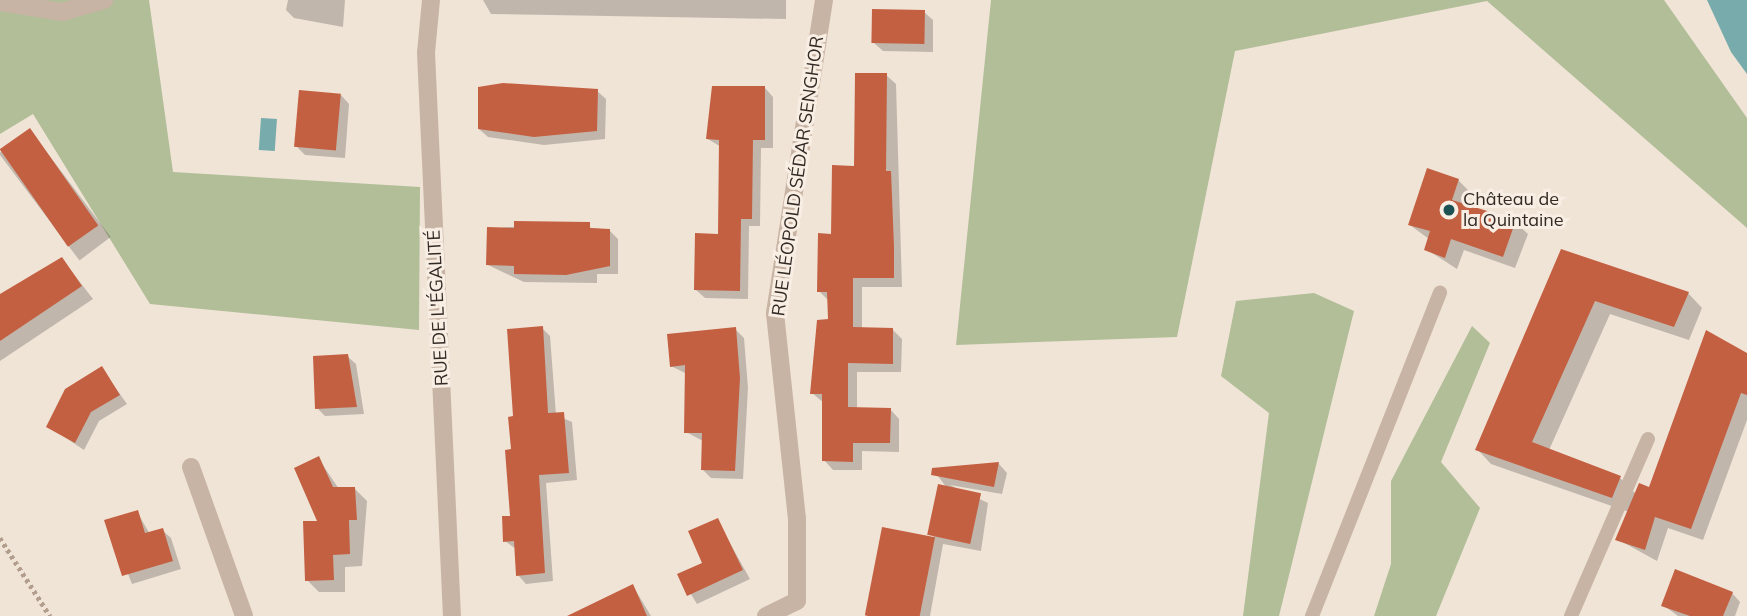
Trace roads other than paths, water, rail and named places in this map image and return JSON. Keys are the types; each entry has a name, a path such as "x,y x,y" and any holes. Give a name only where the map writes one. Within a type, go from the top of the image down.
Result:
{"street":[{"path":"0,2 62,12 104,0"},
{"name":"RUE DE L'ÉGALITÉ","path":"431,0 426,53 452,616"},
{"name":"RUE LÉOPOLD SÉDAR SENGHOR","path":"766,616 797,601 797,519 775,313 824,0"},
{"path":"191,467 244,616"}],"lane":[{"path":"1312,616 1440,292"},
{"path":"1571,616 1648,439"}],"water":[{"path":"1707,0 1747,0 1747,74 1731,52"},
{"path":"261,118 277,119 275,151 259,150"}],"place":[{"name":"Château de la Quintaine","path":"1449,210"}]}
